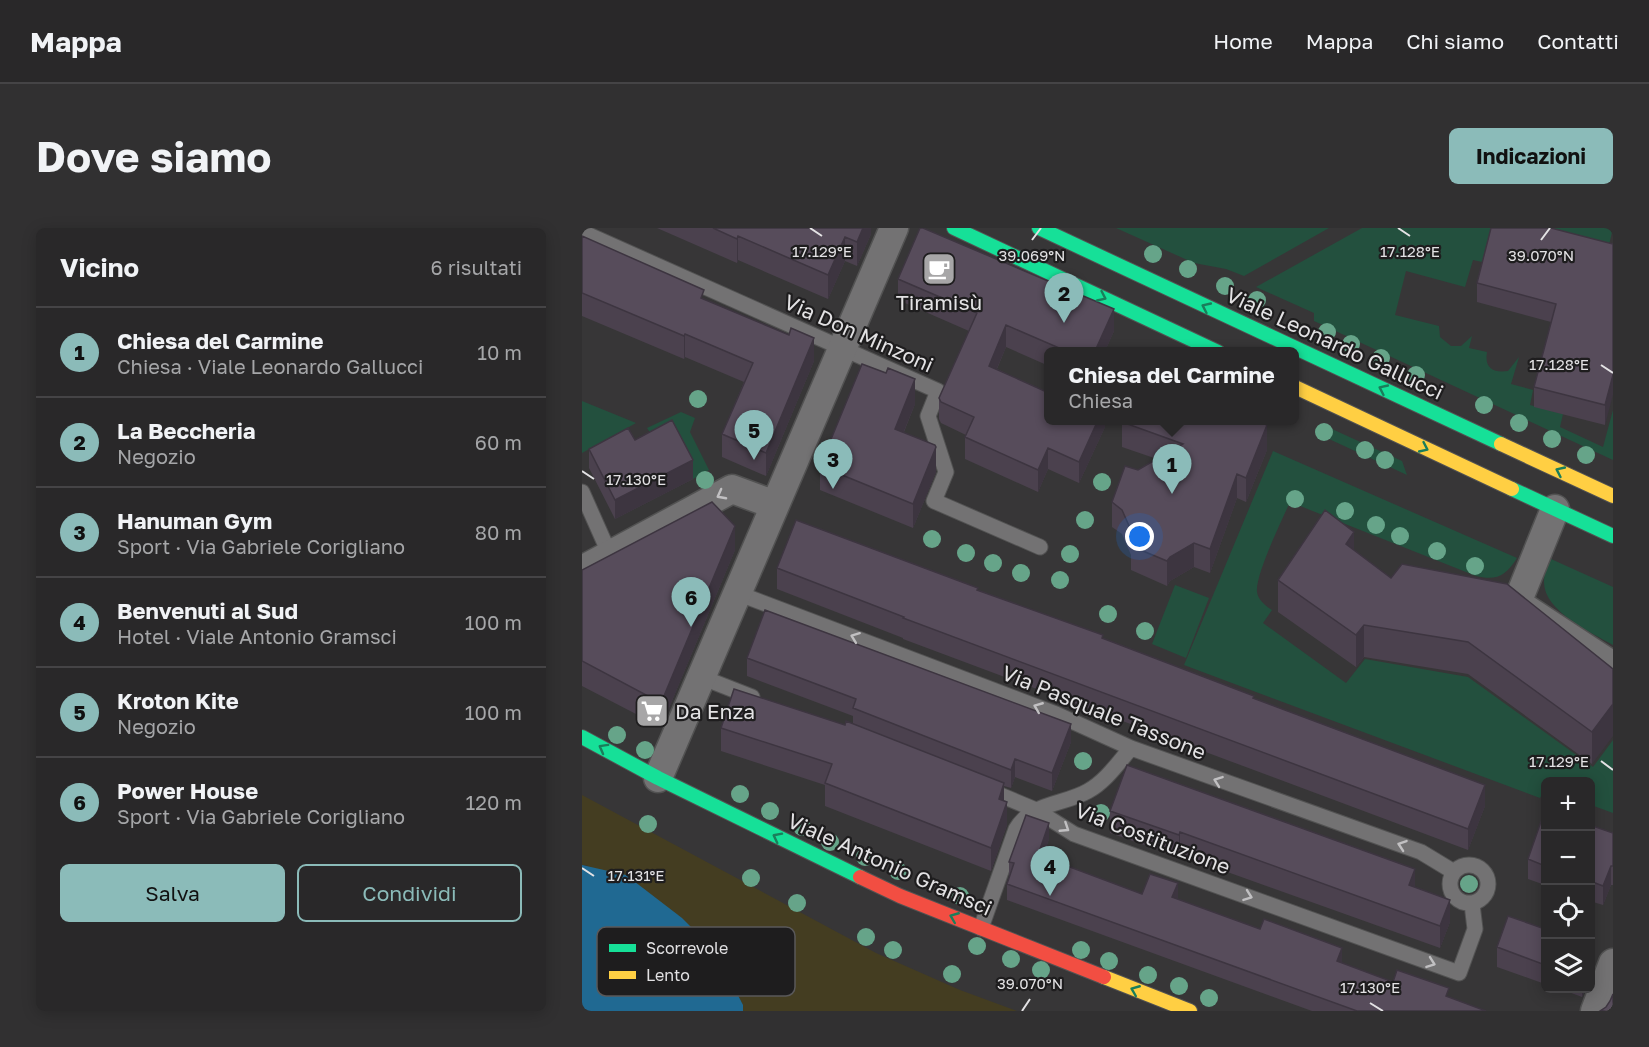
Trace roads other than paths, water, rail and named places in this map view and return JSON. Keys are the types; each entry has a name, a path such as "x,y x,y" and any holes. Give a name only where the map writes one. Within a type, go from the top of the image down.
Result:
{"street":[{"path":"658,778 894,228"},
{"path":"954,228 1209,347"},
{"name":"Viale Leonardo Gallucci","path":"1039,228 1294,347"},
{"name":"Viale Leonardo Gallucci","path":"1299,349 1613,496"},
{"path":"1299,389 1613,536"},
{"path":"582,570 732,489 775,505"},
{"path":"1555,509 1517,603 1613,666"},
{"name":"Viale Antonio Gramsci","path":"582,737 658,778 900,896 1190,1011"},
{"path":"1595,1011 1613,963"}],"lane":[{"name":"Via Don Minzoni","path":"582,232 938,391 928,416 946,472 934,501 1040,547"},
{"path":"582,492 610,555"},
{"name":"Via Pasquale Tassone","path":"737,593 962,677 1056,714 1131,748 1217,781 1421,852 1454,872"},
{"path":"701,677 767,702"},
{"path":"981,928 1016,829 1026,815 1077,797 1100,784 1131,748"},
{"name":"Via Costituzione","path":"970,782 1036,810 1074,834 1459,973 1475,929 1472,903"},
{"path":"1461,866 1475,866 1486,874 1487,892 1479,901 1461,902 1453,895 1450,888 1450,878 1454,872 1461,866"}],"water":[{"path":"582,865 626,875 691,927 597,927 597,996 738,996 743,1005 743,1011 582,1011"}],"place":[{"name":"Tiramisù","path":"939,269"},
{"name":"La Beccheria","path":"1064,323"},
{"name":"Kroton Kite","path":"754,460"},
{"name":"Hanuman Gym","path":"833,489"},
{"name":"Chiesa del Carmine","path":"1172,494"},
{"name":"Power House","path":"691,627"},
{"name":"Da Enza","path":"652,711"},
{"name":"Benvenuti al Sud","path":"1050,896"}]}
